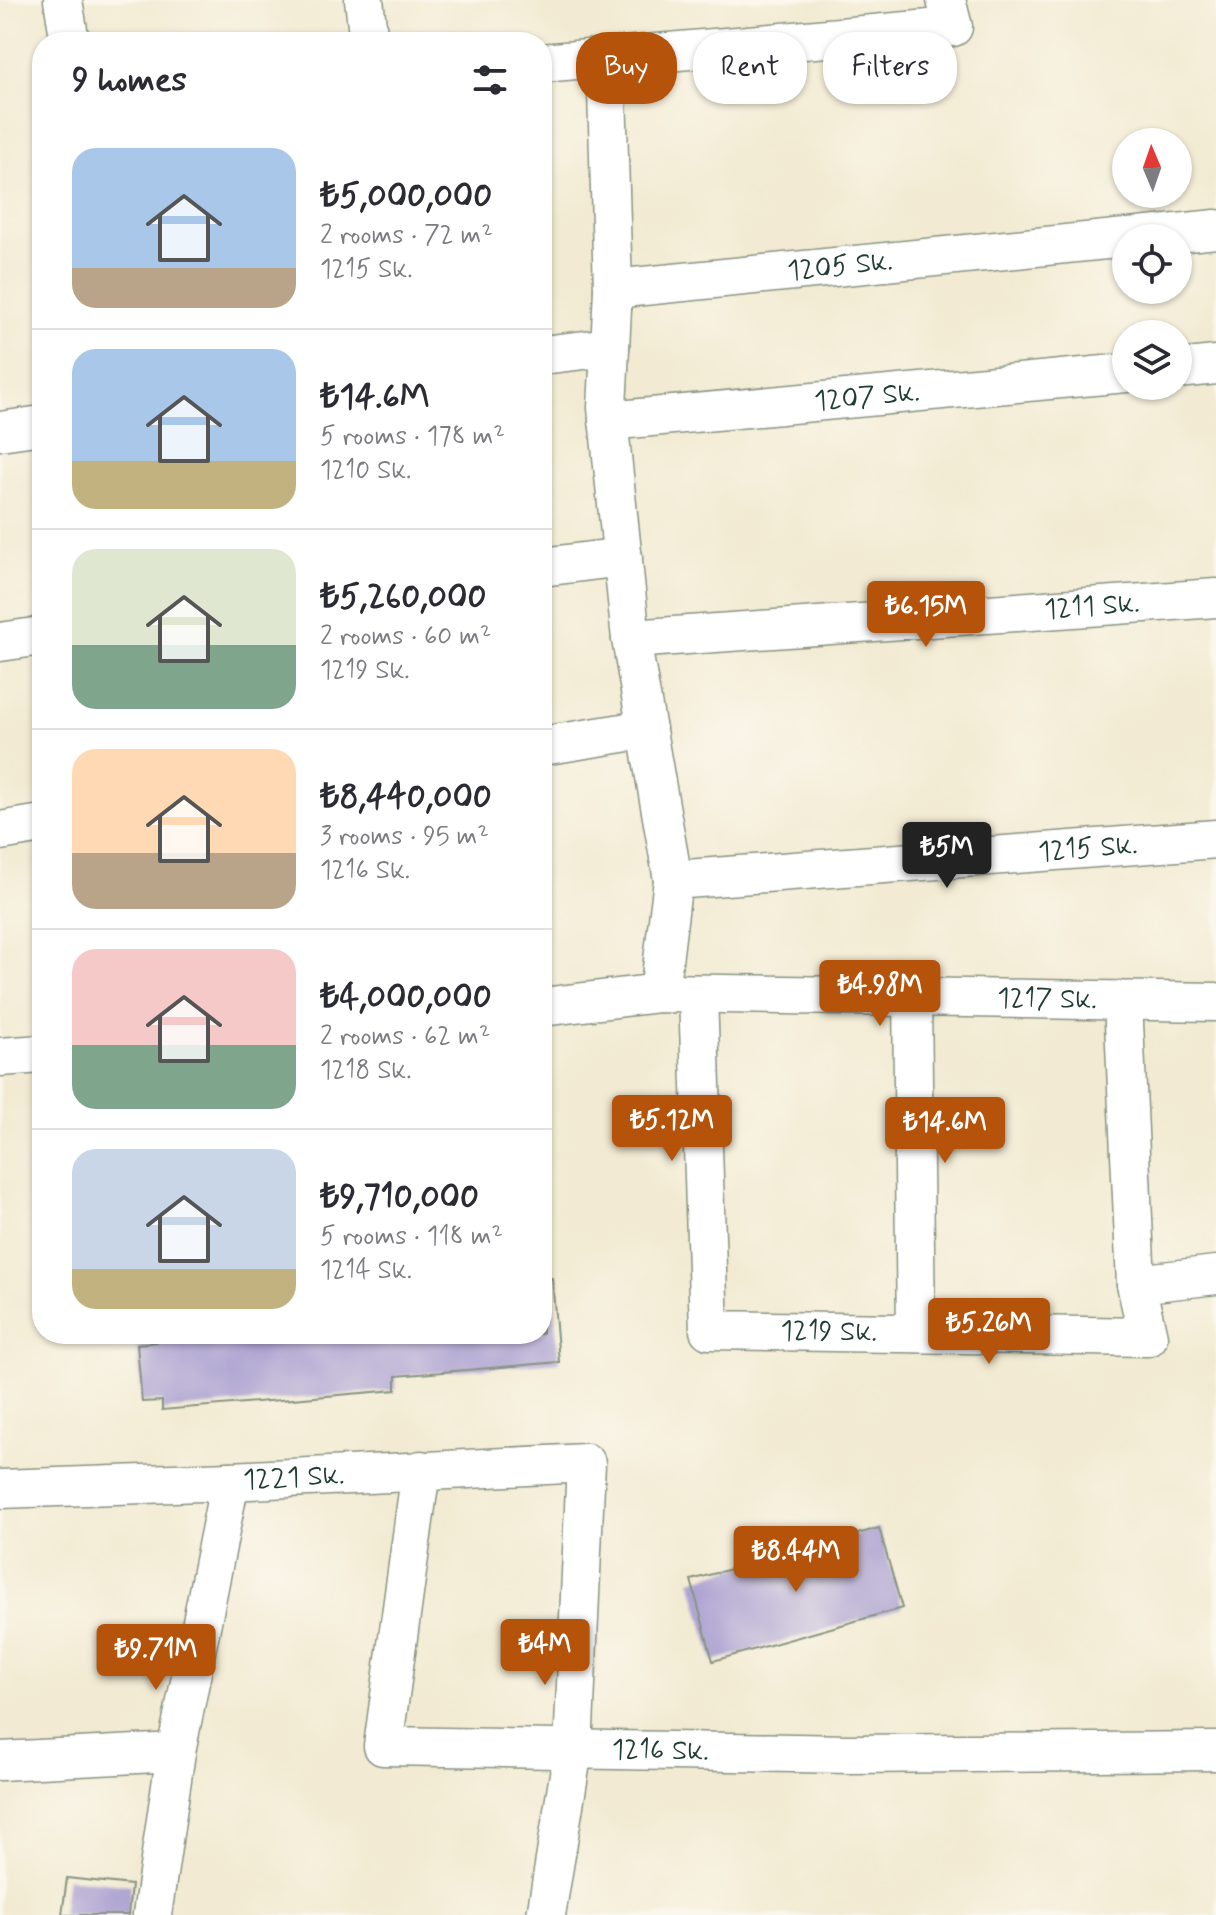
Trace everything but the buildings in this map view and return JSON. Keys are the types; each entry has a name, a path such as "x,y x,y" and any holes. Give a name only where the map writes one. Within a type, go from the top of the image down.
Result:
{"street":[{"path":"63,0 68,32"},
{"path":"364,0 368,32"},
{"path":"677,52 953,27 946,0"},
{"path":"552,62 576,60"},
{"path":"607,104 613,289 608,421 631,639 673,880 659,993"},
{"name":"1205 Sk.","path":"1192,231 1216,229"},
{"name":"1205 Sk.","path":"613,289 1112,240"},
{"path":"552,354 610,347"},
{"path":"1192,368 1216,365"},
{"name":"1207 Sk.","path":"608,421 1112,374"},
{"path":"0,431 32,426"},
{"path":"552,566 623,557"},
{"name":"1211 Sk.","path":"631,639 1216,598"},
{"path":"0,642 32,637"},
{"path":"552,744 647,729"},
{"path":"0,831 32,826"},
{"name":"1215 Sk.","path":"673,880 1216,839"},
{"name":"1217 Sk.","path":"552,1006 659,993 1216,1002"},
{"name":"1219 Sk.","path":"698,994 709,1330 1148,1337 1136,1284"},
{"path":"912,997 916,1333"},
{"path":"1123,1001 1136,1284 1216,1275"},
{"path":"0,1057 32,1055"},
{"name":"1221 Sk.","path":"0,1489 586,1463 573,1750"},
{"name":"1216 Sk.","path":"421,1470 383,1746 850,1754 1216,1751"},
{"path":"152,1915 176,1752 230,1481"},
{"path":"546,1915 573,1750"},
{"path":"0,1761 176,1752"}]}
